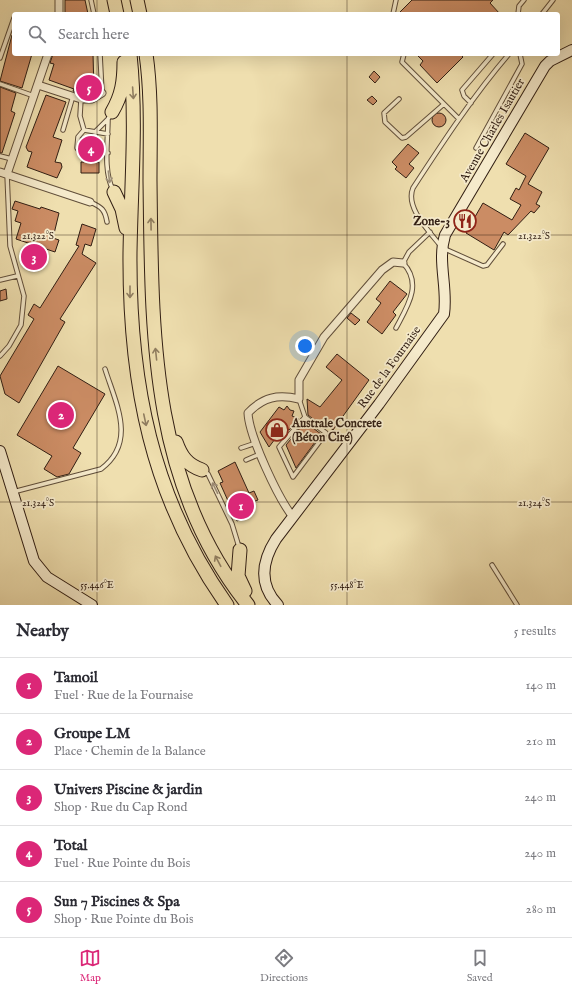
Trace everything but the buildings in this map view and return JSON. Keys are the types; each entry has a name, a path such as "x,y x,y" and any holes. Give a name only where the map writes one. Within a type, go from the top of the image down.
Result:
{"highway":[{"path":"114,0 117,12"},
{"path":"121,0 123,12"},
{"path":"137,0 140,12"},
{"path":"110,115 120,99 123,88 123,56"},
{"path":"130,56 134,100 130,253 132,344 137,383 156,463 179,522 226,605"},
{"path":"146,56 150,121 151,285 155,351 160,393 168,435 187,496 223,570 248,605"},
{"path":"114,192 122,209 130,253"},
{"path":"160,393 183,457 194,467 202,470"},
{"path":"240,550 238,576 253,605"}],"street":[{"path":"59,0 59,12"},
{"name":"Avenue Charles Isautier","path":"445,235 545,66 550,61 572,50"},
{"path":"47,56 12,159 3,173 90,202"},
{"path":"38,85 81,98 92,99 102,93"},
{"name":"Rue de la Fournaise","path":"278,605 269,593 264,581 264,563 268,552 276,539 379,404 444,314 445,305 441,259 445,235"},
{"path":"294,516 286,508 256,443 248,420 248,413 256,405 270,398 284,395 299,399 299,380 324,337 382,270 393,262 403,263"},
{"path":"0,451 29,548 40,570 54,582 92,605"}],"lane":[{"path":"91,0 94,12"},
{"path":"393,12 396,0"},
{"path":"518,12 519,6 524,0"},
{"path":"544,12 553,0"},
{"path":"0,58 12,24"},
{"path":"100,56 102,93"},
{"path":"404,56 402,62 459,119"},
{"path":"471,103 464,96 462,90 491,56"},
{"path":"503,244 487,265 483,266 442,247 412,205 410,194 459,119 507,56"},
{"path":"476,148 522,64 520,56"},
{"path":"0,84 34,96"},
{"path":"63,130 72,96"},
{"path":"81,98 80,116 84,130"},
{"path":"399,99 384,113 385,122 402,138 406,137 444,104"},
{"path":"94,138 96,132 110,115"},
{"path":"110,115 108,134 109,182 114,192"},
{"path":"84,130 108,134"},
{"path":"84,130 78,136 76,148 80,152 84,153"},
{"path":"97,153 108,153"},
{"path":"0,156 12,159"},
{"path":"0,356 9,346 21,325 24,296 17,276 10,246 3,173"},
{"path":"90,202 101,206 105,212 107,222"},
{"path":"396,328 409,303 412,291 413,279 410,270 403,263 409,252 430,232"},
{"path":"0,280 17,276"},
{"path":"12,492 101,468 110,462 120,443 122,424 105,369"},
{"path":"299,399 305,417 326,433 293,477 280,447 305,417"},
{"path":"241,448 256,443"},
{"path":"246,460 261,454"},
{"path":"202,470 208,474 232,524 240,550"},
{"path":"492,566 517,605"}],"place":[{"name":"Sun 7 Piscines & Spa","path":"89,88"},
{"name":"Total","path":"91,149"},
{"name":"Zone-3","path":"465,221"},
{"name":"Univers Piscine & jardin","path":"34,257"},
{"name":"Groupe LM","path":"61,415"},
{"name":"Australe Concrete (Béton Ciré)","path":"277,430"},
{"name":"Tamoil","path":"241,506"}]}
